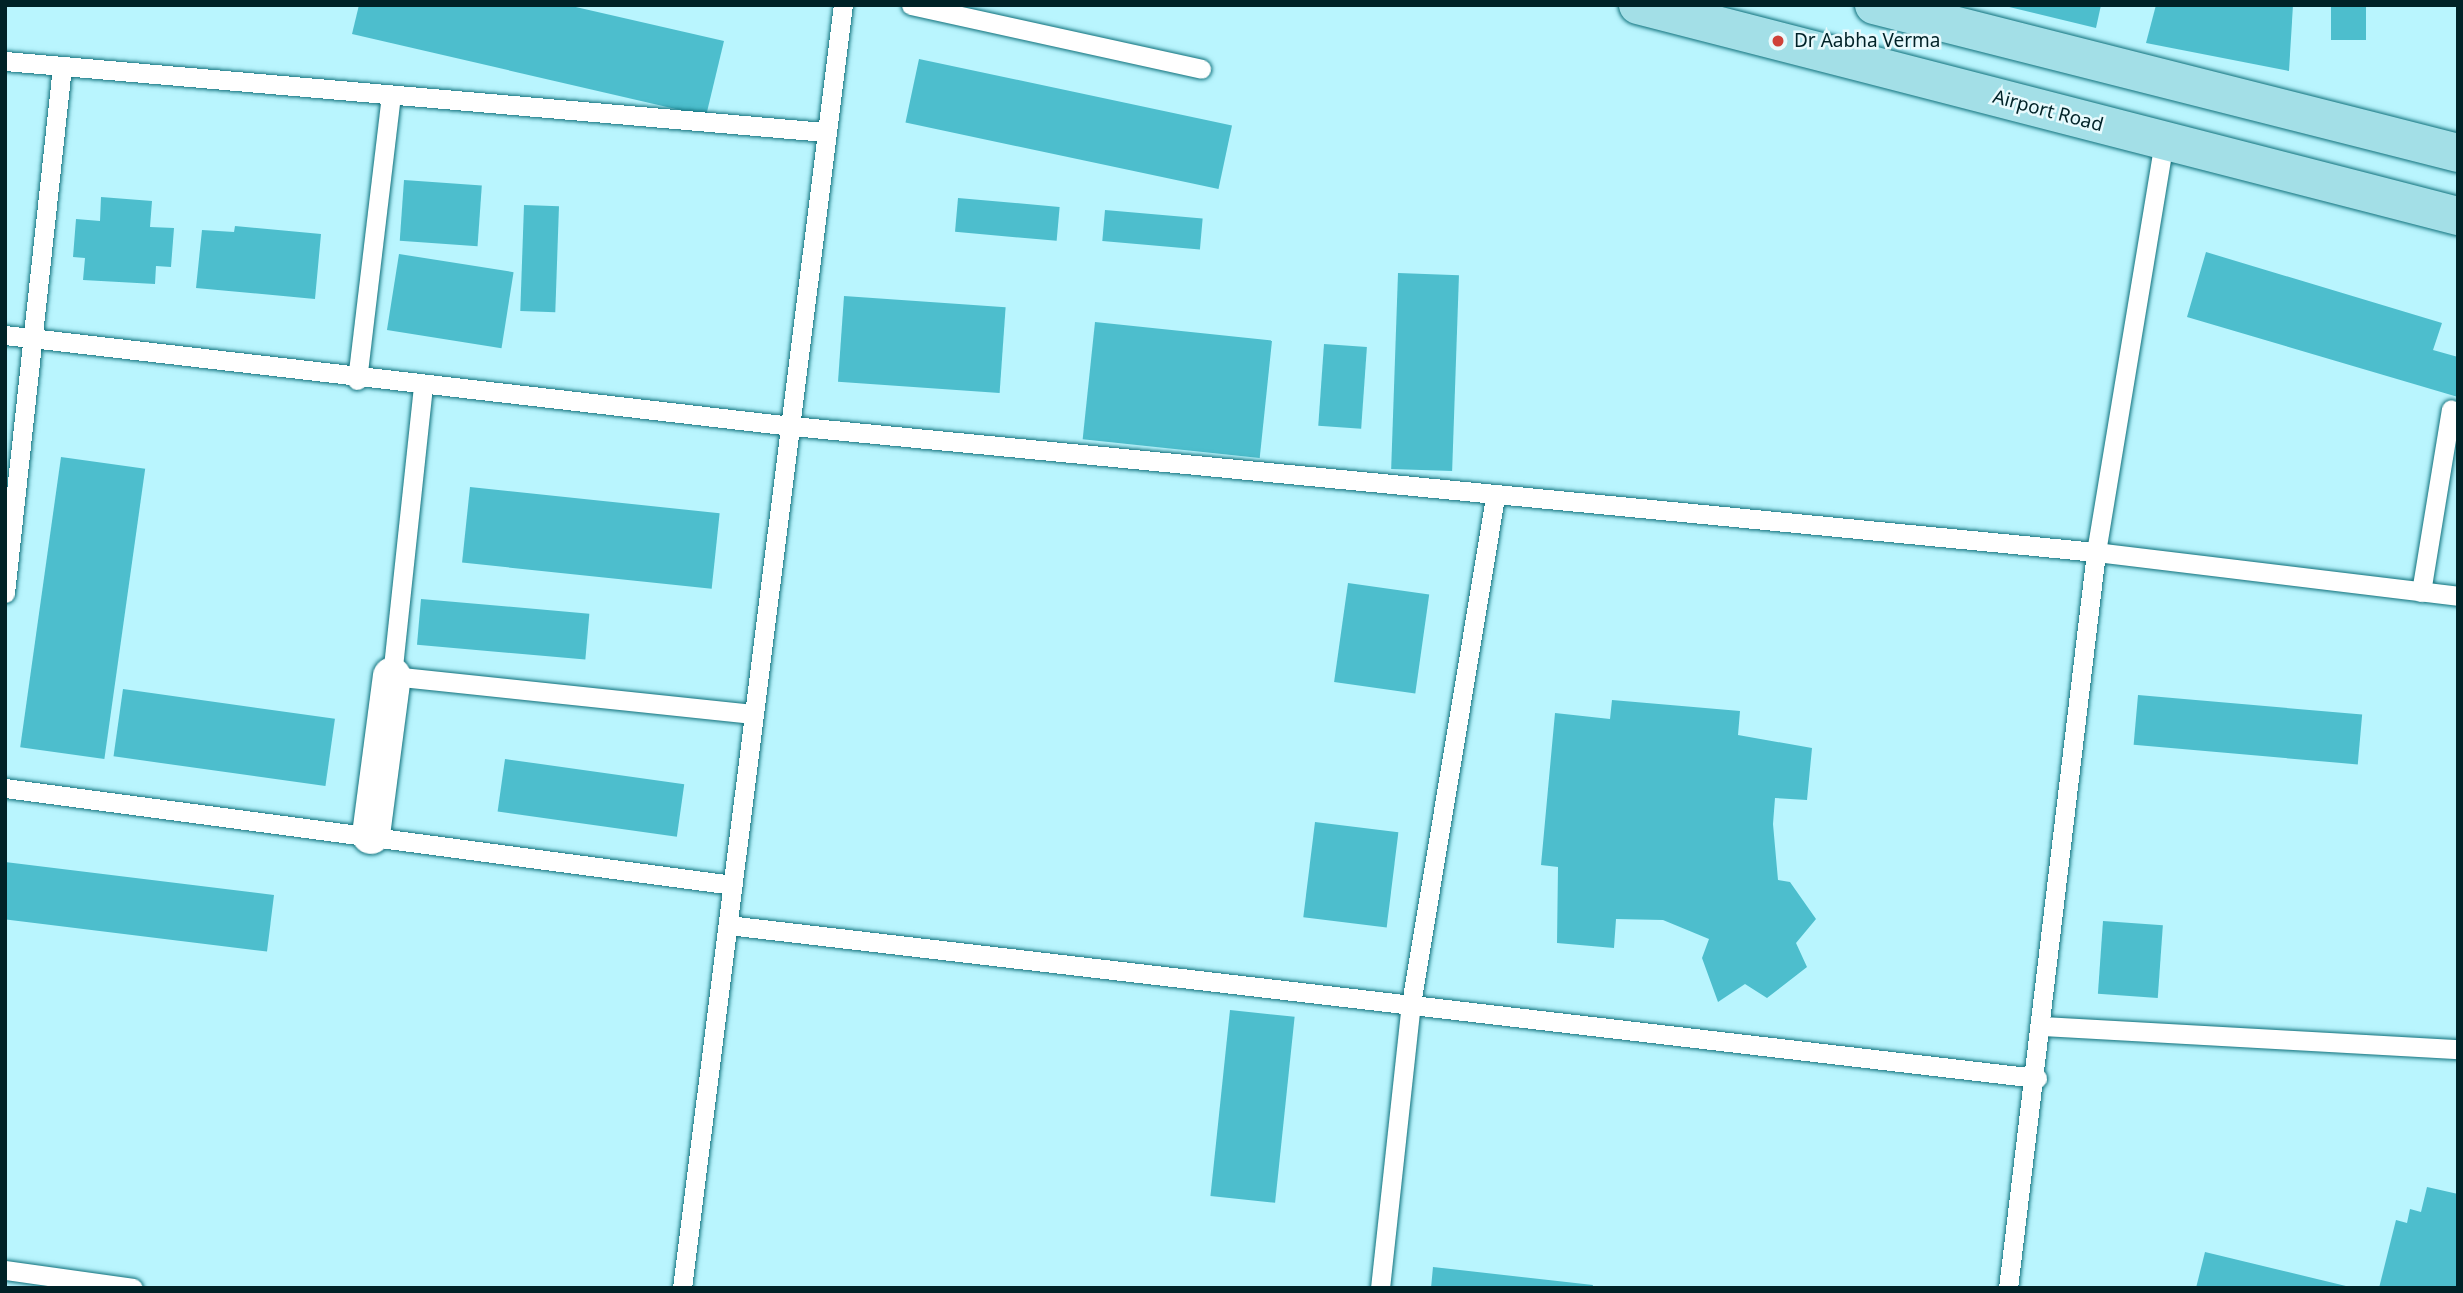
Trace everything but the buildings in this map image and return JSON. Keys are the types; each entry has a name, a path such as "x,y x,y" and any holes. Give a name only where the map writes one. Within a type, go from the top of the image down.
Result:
{"main road":[{"name":"Airport Road","path":"1638,5 2458,216"},
{"path":"1874,5 1930,12 2458,153"}],"street":[{"path":"371,835 392,676"}],"lane":[{"path":"682,1288 843,5"},
{"path":"911,5 1201,69"},
{"path":"5,61 825,132"},
{"path":"5,593 38,338 62,67"},
{"path":"357,380 391,95"},
{"path":"2008,1288 2037,1078 2096,552 2164,141"},
{"path":"5,335 357,380 1495,497 2096,552 2458,596"},
{"path":"423,386 392,676 753,714"},
{"path":"2421,592 2451,409"},
{"path":"1380,1288 1411,1004 1495,497"},
{"path":"5,788 733,885"},
{"path":"728,925 2037,1078"},
{"path":"2043,1026 2458,1049"},
{"path":"5,1270 133,1288"}],"place":[{"name":"Dr Aabha Verma","path":"1778,41"}]}
